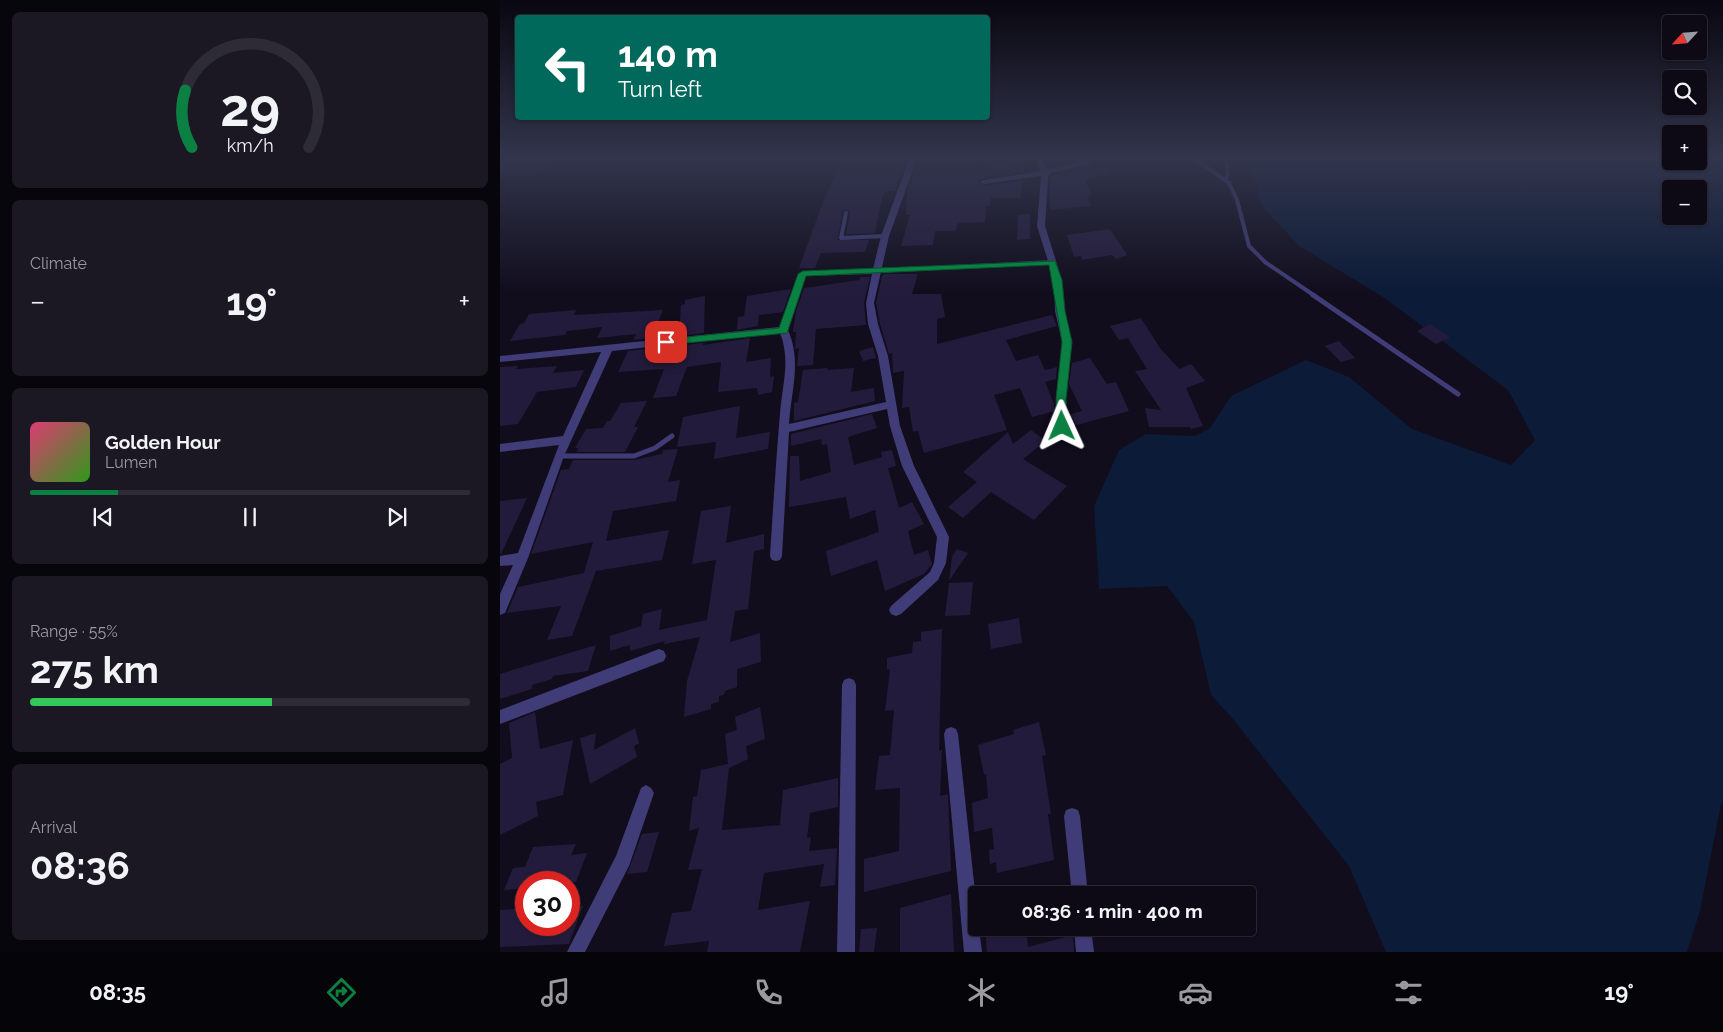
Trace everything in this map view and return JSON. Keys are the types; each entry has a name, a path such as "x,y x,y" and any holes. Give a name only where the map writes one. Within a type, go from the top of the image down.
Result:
{"street":[{"path":"896,610 934,576 940,563 943,537 908,466 890,404 883,356 873,324 870,303 885,236 897,203"},
{"path":"1043,203 1041,226 1058,280 1060,311 1067,342 1061,399 1062,426"},
{"path":"776,556 784,429 791,368 790,344 783,330 803,274 877,271"},
{"path":"500,359 783,330"},
{"path":"500,609 522,558 558,456 608,348"},
{"path":"784,429 890,404"},
{"path":"500,448 566,440"},
{"path":"500,560 522,558"},
{"path":"500,717 659,656"},
{"path":"846,952 849,685"},
{"path":"951,734 973,952"},
{"path":"576,952 623,860 646,793"},
{"path":"1072,816 1079,886"},
{"path":"1084,936 1085,952"}],"lane":[{"path":"1238,203 1249,246 1265,262 1458,394"},
{"path":"846,213 841,238 885,236"},
{"path":"877,271 1052,262"},
{"path":"558,456 634,456 655,448 672,436"}],"water":[{"path":"1261,203 1662,203 1662,225 1707,225 1707,203 1723,203 1723,801 1700,911 1687,952 1386,952 1349,866 1232,718 1211,695 1194,622 1167,586 1099,589 1094,506 1119,450 1146,434 1195,436 1210,428 1231,396 1306,360 1349,377 1412,429 1511,465 1535,440 1508,390 1383,297 1299,246"}],"building":[{"path":"822,203 881,203 875,233 846,234 850,212 846,209 842,212 838,240 869,240 865,252 821,253 815,268 799,268"},
{"path":"906,203 990,203 989,206 986,206 985,222 958,223 955,231 935,231 933,245 901,246 910,215 906,215"},
{"path":"1050,203 1090,203 1091,206 1051,210"},
{"path":"1030,214 1030,239 1017,240 1018,215"},
{"path":"1110,229 1127,255 1116,259 1112,255 1082,260 1081,256 1074,257 1067,235"},
{"path":"884,274 918,274 912,294 941,294 945,317 937,319 937,344 1052,315 1057,326 1006,340 1016,361 1038,355 1045,370 1057,367 1056,379 1045,382 1055,411 1032,417 1020,388 994,395 1007,430 924,453 918,431 913,432 909,407 902,408 904,371 893,373 892,353 889,354 880,324 876,303"},
{"path":"860,277 870,277 864,303 866,325 816,329 813,365 797,366 799,348 795,349 796,332 793,332 796,311 804,288 860,280"},
{"path":"791,289 783,312 759,315 758,326 737,330 738,317 744,316 747,296"},
{"path":"705,296 704,333 679,336 681,305 685,304 685,300"},
{"path":"576,310 574,315 663,310 652,338 633,340 636,334 597,338 602,327 567,331 565,335 510,341 520,324 524,323 529,314"},
{"path":"1141,318 1160,348 1179,369 1191,364 1205,381 1186,388 1203,426 1191,429 1190,427 1149,427 1145,408 1161,410 1135,371 1147,369 1128,338 1119,340 1110,326"},
{"path":"1430,324 1450,337 1436,344 1417,331"},
{"path":"750,338 746,362 771,358 770,377 774,376 772,392 758,395 757,388 718,392 721,362 687,367 676,396 653,398 664,369 618,372 628,351 703,343 703,345"},
{"path":"1339,341 1355,358 1341,362 1325,346"},
{"path":"873,347 876,358 863,361 859,351"},
{"path":"1090,358 1107,384 1116,382 1129,411 1069,427 1068,415 1082,411 1069,384 1072,363"},
{"path":"518,366 516,369 557,366 553,373 584,370 576,387 537,392 518,424 500,426 500,367"},
{"path":"828,368 827,370 854,368 851,392 874,388 875,401 794,421 794,403 798,402 803,370"},
{"path":"647,401 634,427 638,427 625,452 577,452 578,448 575,448 586,429 603,428 607,421 610,421 621,403"},
{"path":"740,406 736,438 770,432 768,449 714,459 716,442 677,447 683,417"},
{"path":"872,414 877,428 848,437 854,465 882,457 881,452 892,450 896,466 888,468 899,508 912,502 924,524 908,531 914,555 928,550 932,564 924,574 885,591 877,560 831,576 826,551 879,532 875,510 850,519 846,497 789,507 790,456 799,456 800,481 831,472 827,444 822,445 821,439 791,446 791,434"},
{"path":"1031,430 1046,441 1023,459 1067,486 1034,520 991,492 963,518 948,507 977,482 963,472 1008,432 1013,444"},
{"path":"678,449 668,482 680,480 676,501 613,511 606,541 669,530 662,560 596,571 572,636 547,640 561,606 507,613 518,587 584,573 593,542 531,554 561,470 569,469 573,460 634,460 662,454 663,450"},
{"path":"527,498 501,554 500,554 500,501"},
{"path":"731,506 726,543 764,534 764,549 754,551 748,609 735,611 730,642 760,633 761,662 737,669 737,687 725,691 724,695 719,696 719,702 711,704 711,709 684,717 687,681 700,637 664,644 665,641 630,651 630,645 610,651 610,636 641,626 643,614 662,609 659,630 707,620 716,560 692,564 701,511"},
{"path":"957,549 968,553 949,581 952,557"},
{"path":"973,582 970,615 945,616 949,583"},
{"path":"1019,618 1022,643 991,649 988,624"},
{"path":"942,629 939,751 942,750 940,796 948,794 951,871 864,892 864,859 899,851 900,788 875,790 879,756 890,755 894,710 885,711 890,669 887,670 887,658 912,653 913,642 921,641 921,632"},
{"path":"596,645 588,671 553,676 552,679 532,685 532,689 500,699 500,674"},
{"path":"760,707 765,739 746,746 748,759 729,768 722,830 780,825 783,790 838,778 838,807 810,813 807,838 811,837 809,851 837,848 835,885 820,887 824,864 764,873 758,910 810,901 800,952 707,952 709,941 664,946 672,913 691,911 702,869 688,870 699,828 689,831 693,797 697,796 701,770 728,764 725,734 737,730 735,717"},
{"path":"535,712 540,749 573,740 563,795 536,802 538,816 500,835 500,764 512,758 509,723"},
{"path":"1039,722 1046,755 1042,756 1051,814 1048,814 1054,860 997,873 996,862 990,864 989,850 994,849 992,828 974,832 972,803 988,798 986,774 984,775 978,745 1014,734 1013,730"},
{"path":"635,728 639,743 634,746 637,757 590,784 580,738 596,733 594,750"},
{"path":"659,832 647,872 627,874 642,834"},
{"path":"576,844 571,855 587,853 580,871 515,871 515,889 504,890 513,868 525,867 533,847"},
{"path":"951,894 954,952 900,952 900,908"},
{"path":"515,909 515,936 572,936 569,944 500,947 500,910"},
{"path":"877,928 874,952 859,952 861,929"},
{"path":"986,936 1027,936 1028,947 1073,936 1074,952 987,952"}],"route":[{"path":"666,342 783,330 803,274 1052,262 1058,280 1060,311 1067,342 1061,399 1062,426"}]}
